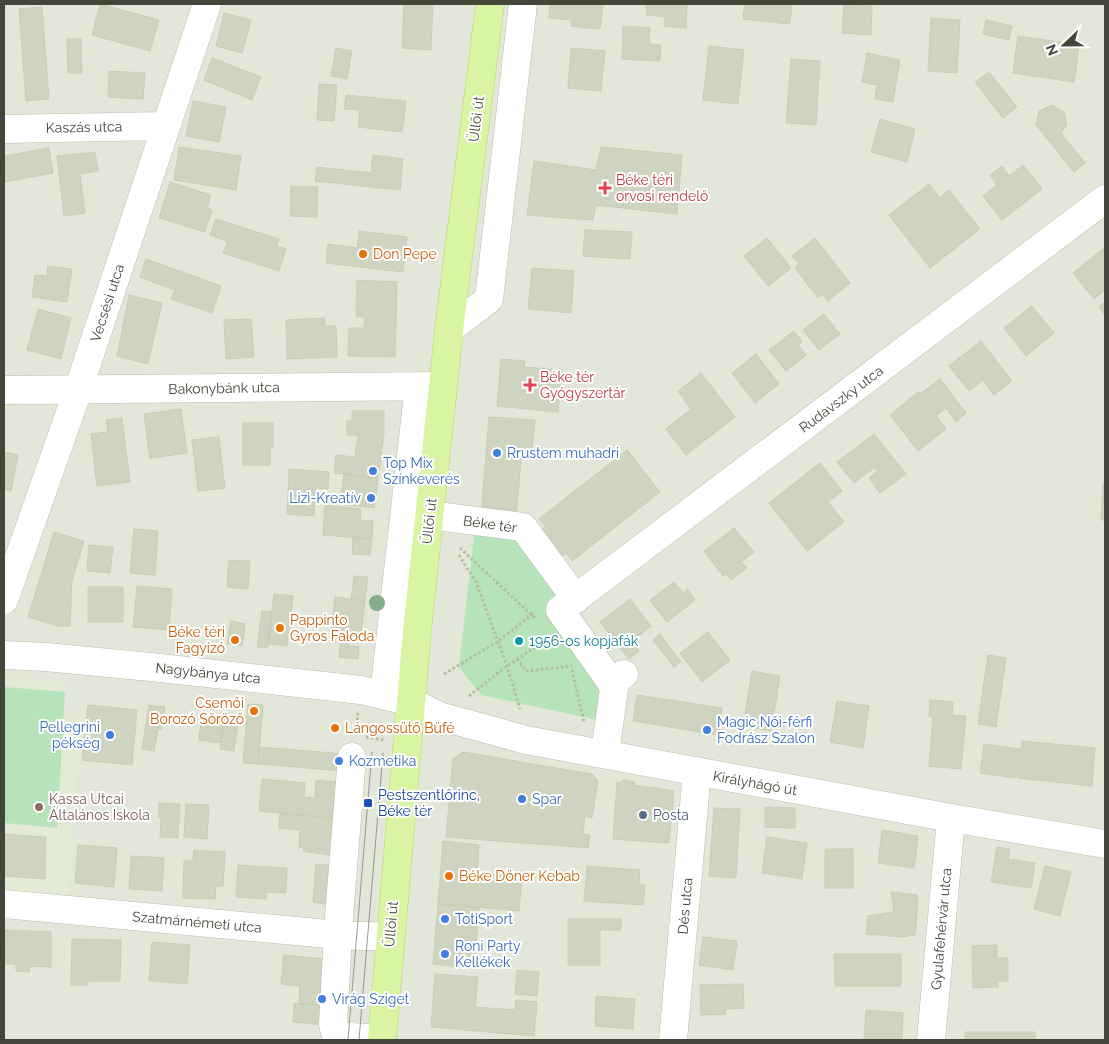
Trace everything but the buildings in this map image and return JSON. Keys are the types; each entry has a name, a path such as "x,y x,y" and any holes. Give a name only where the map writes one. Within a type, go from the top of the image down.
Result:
{"main road":[{"name":"Üllői út","path":"382,1040 429,515 431,386 449,330 490,4"}],"street":[{"name":"Vecsési utca","path":"4,600 78,390 207,4"},
{"path":"449,330 489,299 523,4"},
{"name":"Kaszás utca","path":"4,129 165,126"},
{"name":"Rudavszky utca","path":"576,659 560,610 1105,199"},
{"path":"384,694 431,386"},
{"name":"Bakonybánk utca","path":"4,390 431,386"},
{"name":"Béke tér","path":"429,515 523,527 576,599"},
{"name":"Nagybánya utca","path":"4,655 151,667 361,690 411,702"},
{"path":"576,659 618,678 614,690 605,754"},
{"name":"Királyhágó út","path":"411,702 439,716 526,740 951,818 1105,844"},
{"path":"354,746 333,1024 336,1036 382,1040"},
{"name":"Dés utca","path":"673,1040 696,772"},
{"name":"Gyulafehérvár utca","path":"931,1040 951,818"},
{"name":"Szatmárnémeti utca","path":"4,904 390,938"}],"path":[{"path":"460,548 533,614 541,625"},
{"path":"459,555 476,582 507,666 520,709"},
{"path":"444,674 498,642 533,614"},
{"path":"546,631 556,644"},
{"path":"469,696 507,666 550,637"},
{"path":"517,659 526,671 576,659 584,723"},
{"path":"359,705 354,746 390,741"}],"shaded area":[{"path":"4,4 1105,4 1105,1040 4,1040"},
{"name":"Kassa Utcai Általános Iskola","path":"4,677 66,682 64,718 81,719 67,901 4,895"}],"green space":[{"path":"475,528 518,533 575,616 602,679 602,721 481,695 459,667"},
{"path":"4,687 65,692 57,828 4,823"}],"tram line":[{"path":"348,1040 372,752"},
{"path":"359,1040 383,753"}],"place":[{"name":"Béke téri orvosi rendelő","path":"605,188"},
{"name":"Don Pepe","path":"363,254"},
{"name":"Béke tér Gyógyszertár","path":"530,385"},
{"name":"Rrustem muhadri","path":"497,453"},
{"name":"Top Mix Színkeverés","path":"373,471"},
{"name":"Lizi-Kreatív","path":"371,498"},
{"name":"Pappinto Gyros Faloda","path":"280,628"},
{"name":"Béke téri Fagyizó","path":"235,640"},
{"name":"1956-os kopjafák","path":"519,641"},
{"name":"Csemői Borozó Söröző","path":"254,711"},
{"name":"Lángossütő Büfé","path":"335,728"},
{"name":"Magic Női-férfi Fodrász Szalon","path":"707,730"},
{"name":"Pellegrini pékség","path":"110,735"},
{"name":"Kozmetika","path":"339,761"},
{"name":"Spar","path":"522,799"},
{"name":"Pestszentlőrinc, Béke tér","path":"368,803"},
{"name":"Kassa Utcai Általános Iskola","path":"39,807"},
{"name":"Posta","path":"643,815"},
{"name":"Béke Döner Kebab","path":"449,876"},
{"name":"TotiSport","path":"445,919"},
{"name":"Roni Party Kellékek","path":"445,954"},
{"name":"Virág Sziget","path":"322,999"}]}
